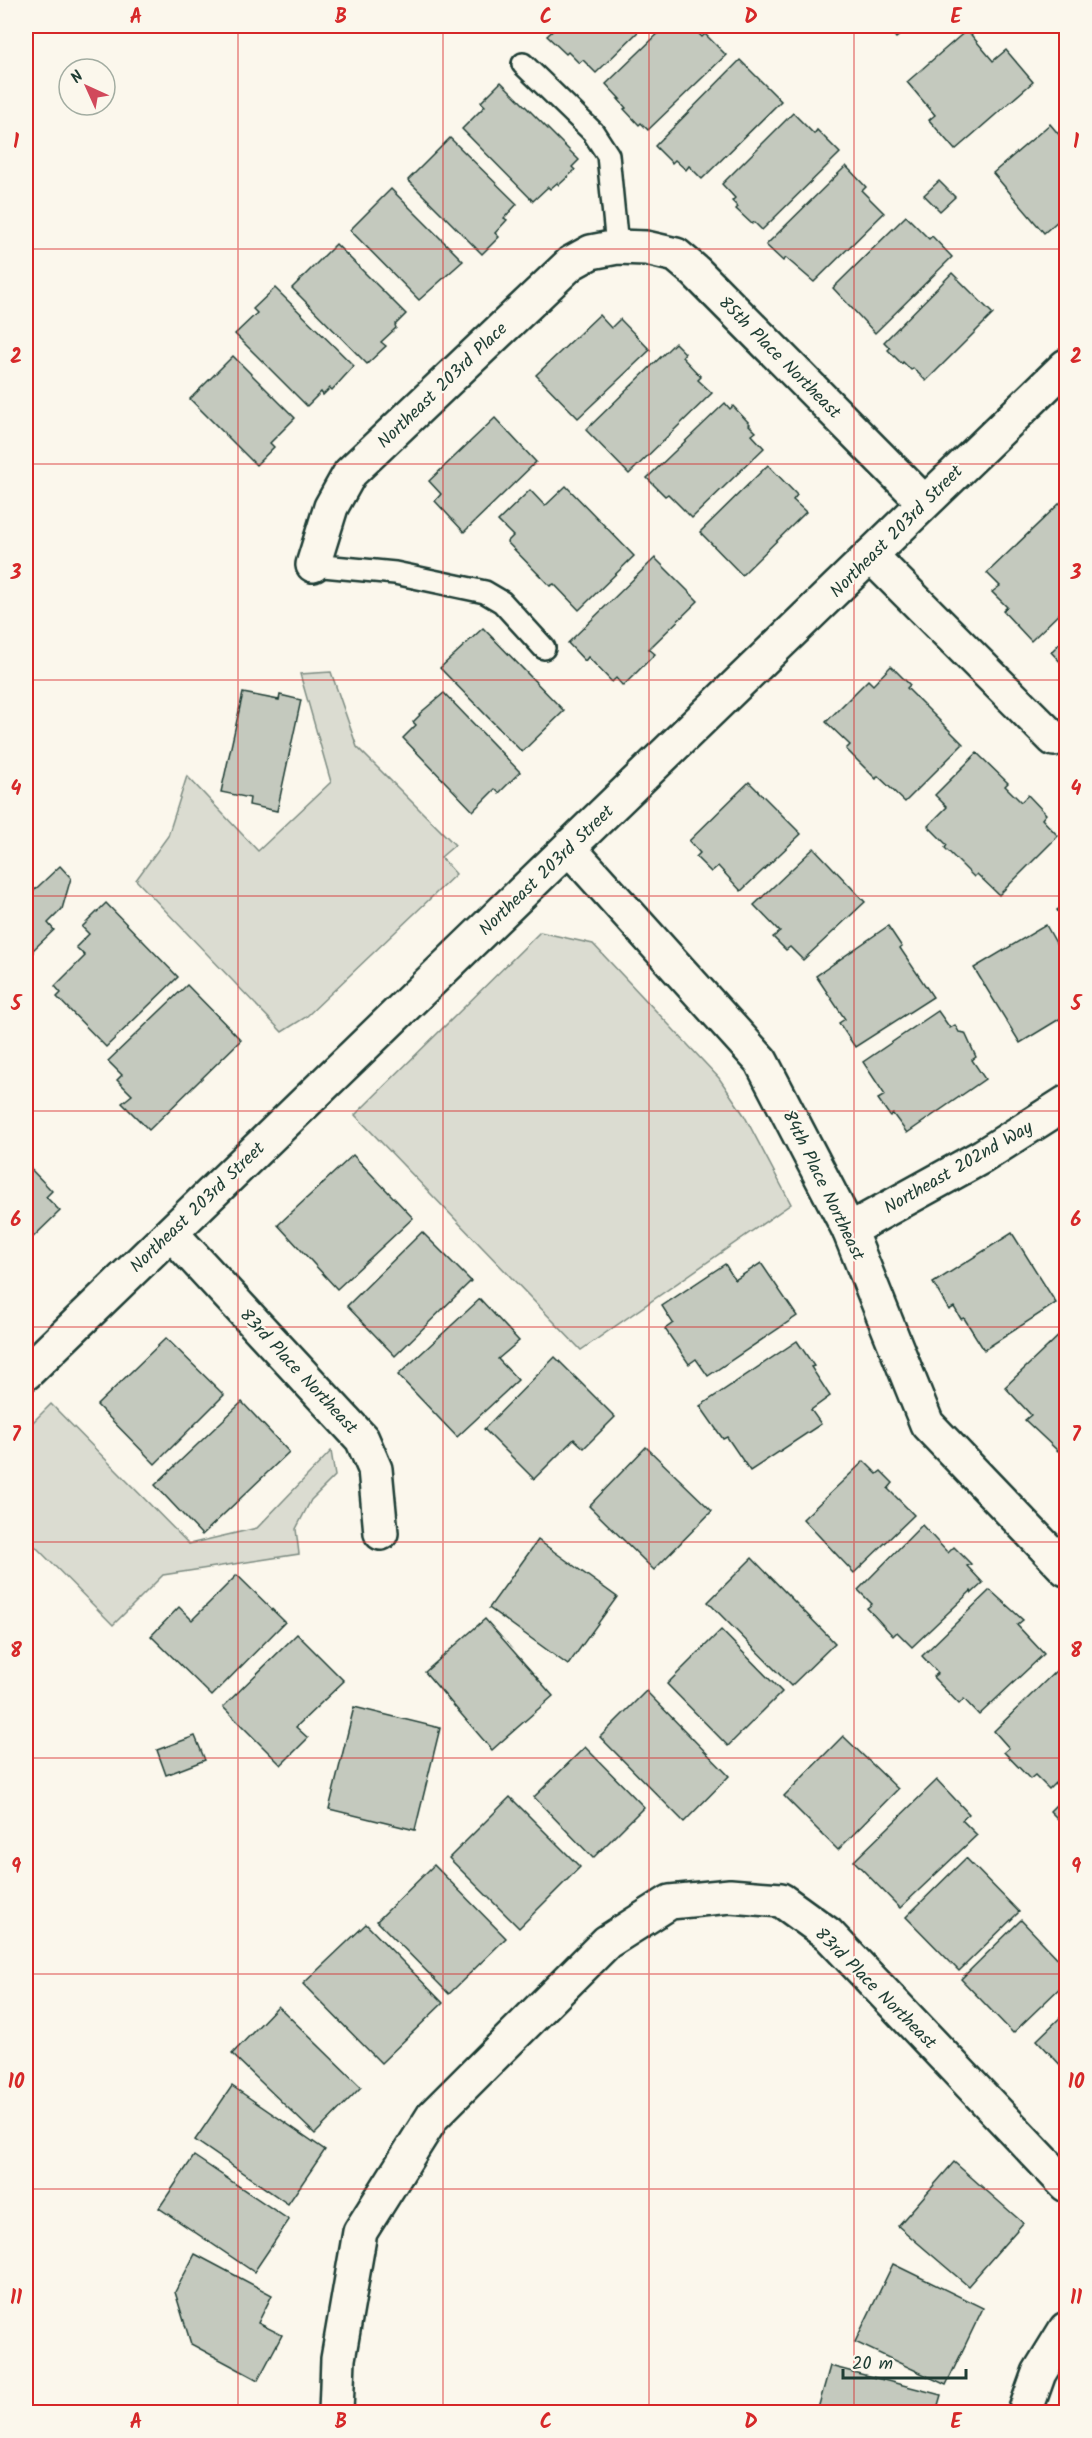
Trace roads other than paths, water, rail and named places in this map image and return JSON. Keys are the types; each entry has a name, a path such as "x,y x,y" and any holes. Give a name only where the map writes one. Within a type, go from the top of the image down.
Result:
{"street":[{"name":"85th Place Northeast","path":"617,247 646,248 676,255 924,502"},
{"name":"Northeast 203rd Place","path":"312,565 331,507 350,473 571,263 591,252 617,247"},
{"name":"Northeast 203rd Street","path":"26,1372 1066,366"},
{"path":"871,556 1054,739"},
{"name":"84th Place Northeast","path":"569,848 761,1061 849,1230 927,1424 1066,1569"},
{"name":"Northeast 202nd Way","path":"849,1230 983,1156 1066,1103"},
{"name":"83rd Place Northeast","path":"171,1233 362,1439 375,1469 381,1533"},
{"name":"83rd Place Northeast","path":"336,2412 338,2359 360,2232 433,2116 607,1942 670,1902 730,1896 781,1900 828,1934 1066,2185"},
{"path":"1025,2412 1039,2373 1066,2330"}],"lane":[{"path":"523,64 593,132 608,155 617,247"},
{"path":"312,565 395,573 485,592 502,602 544,648"}]}
